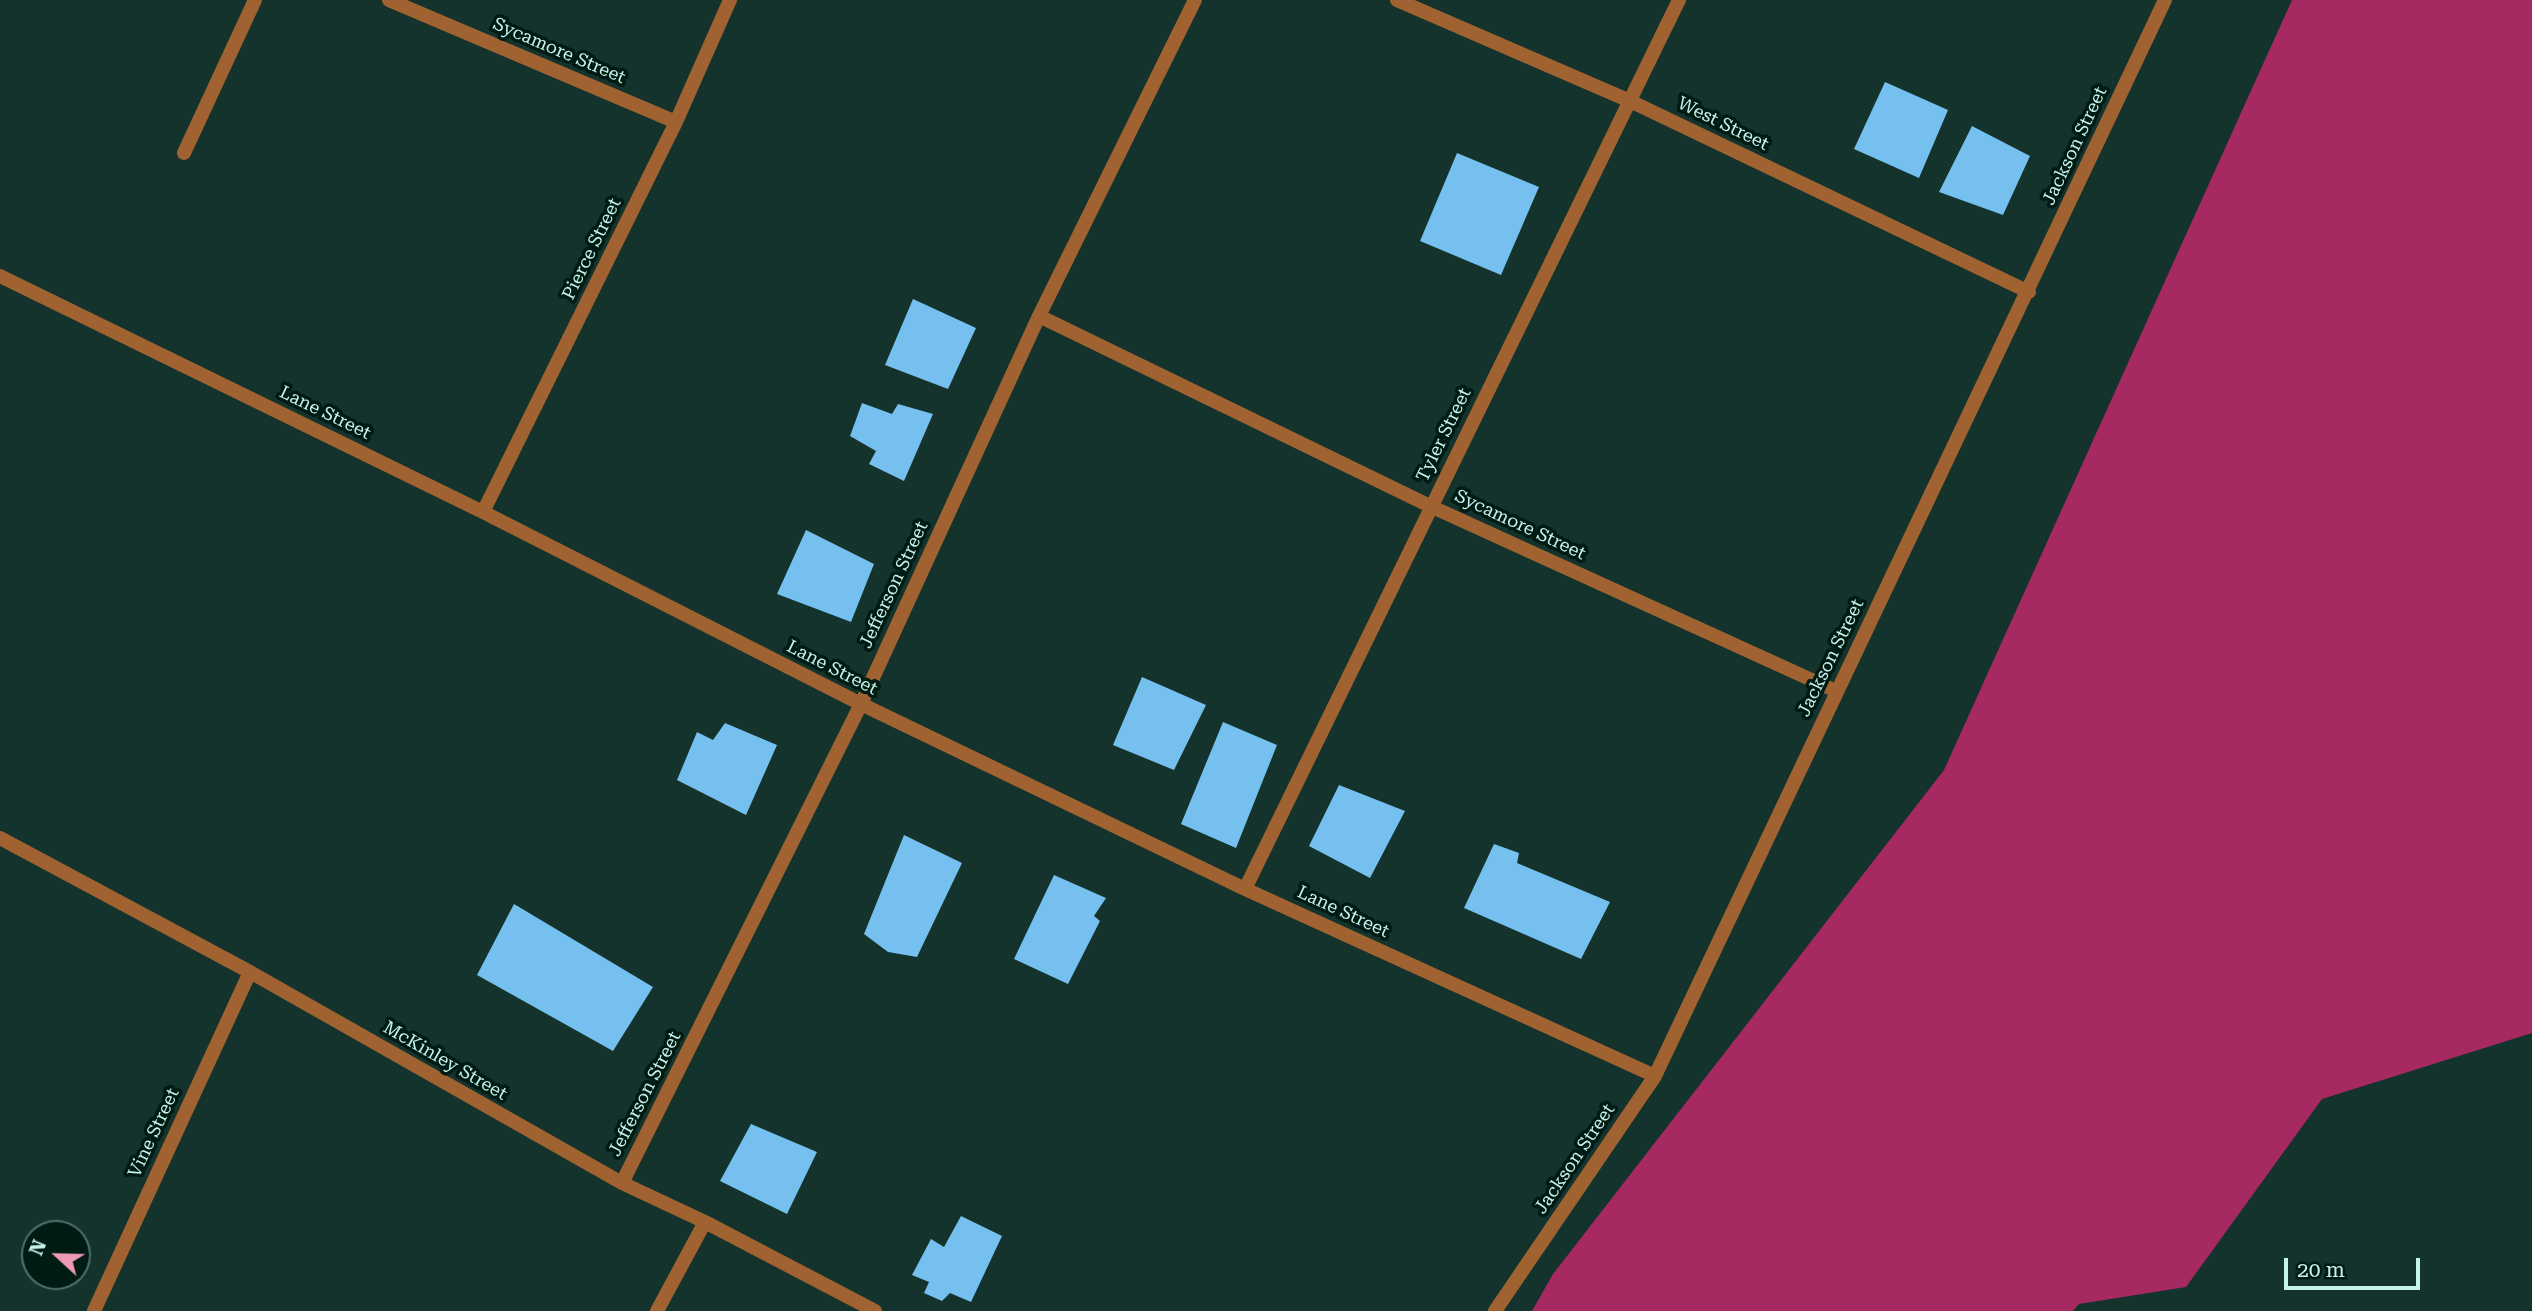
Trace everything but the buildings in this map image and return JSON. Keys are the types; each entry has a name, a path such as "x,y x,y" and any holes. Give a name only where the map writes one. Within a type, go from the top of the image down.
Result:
{"street":[{"path":"184,153 255,0"},
{"name":"Sycamore Street","path":"389,0 676,122"},
{"name":"Pierce Street","path":"483,512 676,122 730,0"},
{"name":"Jefferson Street","path":"622,1183 861,704 1039,316 1195,0"},
{"name":"West Street","path":"1397,0 1630,101 2029,292"},
{"name":"Tyler Street","path":"1245,888 1679,0"},
{"name":"Jackson Street","path":"1494,1311 1655,1076 1836,691 2029,292 2165,0"},
{"name":"Lane Street","path":"0,276 483,512 861,704 1245,888 1655,1076"},
{"name":"Sycamore Street","path":"1039,316 1430,506 1836,691"},
{"name":"McKinley Street","path":"0,838 250,972 622,1183 705,1222 875,1311"},
{"name":"Vine Street","path":"94,1311 250,972"},
{"path":"657,1311 705,1222"}],"shaded area":[{"path":"2292,0 2532,0 2532,1033 2322,1099 2186,1287 2079,1304 2073,1311 1532,1311 1553,1274 1944,770"}]}
